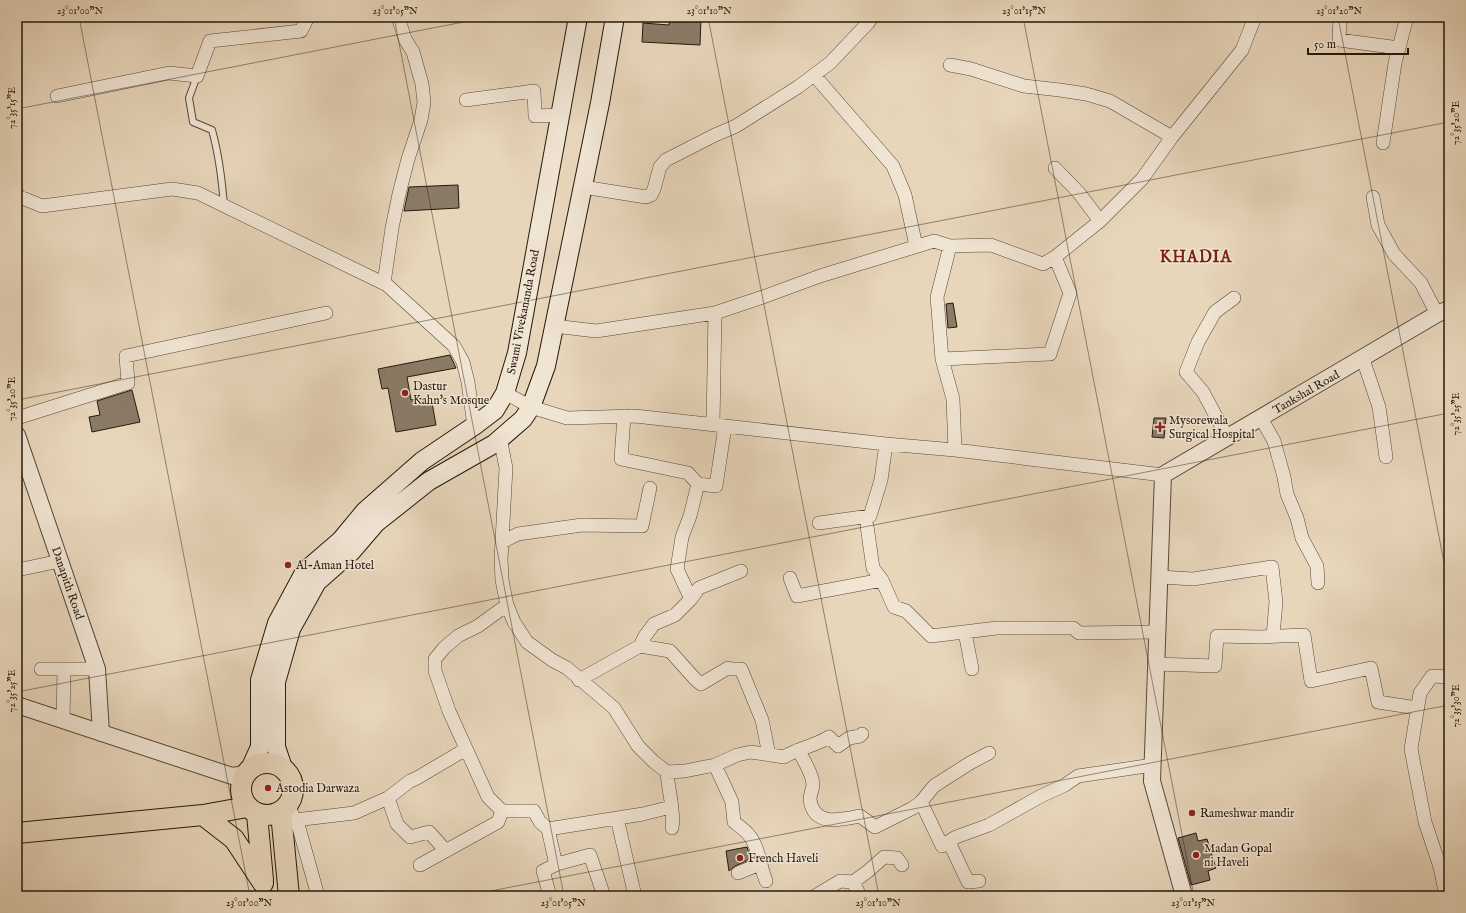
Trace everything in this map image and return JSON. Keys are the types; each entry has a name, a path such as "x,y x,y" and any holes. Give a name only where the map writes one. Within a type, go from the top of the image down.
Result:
{"main road":[{"name":"Swami Vivekananda Road","path":"248,772 260,747 260,680 277,623 305,572 341,540 365,512 422,461 495,410 505,393 517,353 578,17"},
{"path":"282,768 276,747 276,682 291,629 317,582 352,551 376,524 429,481 494,444 523,419 531,407 546,366 600,103 615,17"},
{"path":"265,890 252,810 242,796 241,787 248,772 257,764 264,763 273,764 282,768 289,774 294,789 288,813 289,896"},
{"path":"17,833 252,810 268,816 288,813"},
{"path":"204,815 234,839 265,890"}],"street":[{"path":"57,96 169,73 197,76 210,41 301,32 308,17"},
{"path":"384,283 392,228 399,194 408,159 421,120 424,102 422,84 413,52 405,39 398,17"},
{"path":"583,187 646,198 651,195 660,167 666,160 702,141 736,126 798,86 830,63 872,17"},
{"path":"554,326 596,331 715,313 820,276 934,241 950,246 990,244 1043,264 1055,257 1100,221 1142,179 1172,137 1242,50 1255,17"},
{"path":"1340,17 1339,40 1398,48"},
{"path":"1383,143 1395,63 1407,17"},
{"path":"950,65 971,69 1024,86 1086,94 1110,101 1172,137"},
{"path":"814,74 893,166 905,195 916,246"},
{"path":"466,100 534,91 535,116 560,115"},
{"path":"1055,168 1079,194 1100,221"},
{"path":"17,194 20,197 42,206 172,189 198,193 384,283 454,346 462,362 468,382 474,426"},
{"path":"1373,196 1378,225 1394,254 1421,283 1443,312"},
{"path":"950,246 937,297 942,359 953,399 955,450"},
{"path":"942,359 1050,354 1070,293 1055,257"},
{"path":"1227,437 1203,392 1186,372 1198,342 1216,312 1234,298"},
{"name":"Tankshal Road","path":"1163,474 1443,312"},
{"path":"17,418 128,383 126,356 326,313"},
{"path":"624,416 620,459 688,473 698,484 716,486 719,425 715,313"},
{"path":"1363,359 1379,407 1386,458"},
{"path":"505,393 531,407 567,418 635,416 1163,474 1152,781 1184,896"},
{"path":"1261,418 1274,441 1287,494 1297,518 1302,538 1317,566 1318,583"},
{"name":"Danapith Road","path":"17,436 97,669 101,733"},
{"path":"500,438 506,468 501,559 502,580 507,605 514,622 527,642 552,660 567,668 579,680 614,708 638,746 654,762 667,772 685,771 715,765 737,755 751,752 784,757 829,737 838,746 849,738 862,734"},
{"path":"819,523 870,516 881,480 886,444"},
{"path":"691,599 677,569 682,537 690,516 698,484"},
{"path":"502,542 518,534 582,525 642,526 650,488"},
{"path":"867,526 873,568 882,580 894,607 906,611 931,636 997,628 1073,628 1079,633 1158,632"},
{"path":"17,570 60,561"},
{"path":"1160,577 1193,579 1272,567 1276,602 1273,636"},
{"path":"579,680 640,646 654,624 675,615 691,599 699,588 740,571"},
{"path":"790,578 797,596 882,580"},
{"path":"507,605 478,626 458,636 444,648 435,659 435,671 449,711 488,797 502,811 534,811 540,822 548,829 556,865"},
{"path":"965,632 972,668"},
{"path":"1156,664 1215,666 1217,636 1304,635 1311,681 1371,668 1378,702 1417,708"},
{"path":"640,646 670,651 695,680 701,684 728,668 741,669 762,720 769,755"},
{"path":"40,669 97,669"},
{"path":"63,720 64,670"},
{"path":"1446,896 1440,867 1425,822 1411,749 1420,693 1432,676 1449,677"},
{"path":"17,705 232,776 248,772"},
{"path":"288,813 354,814 388,798 410,781 466,749"},
{"path":"798,750 811,775 813,784 810,798 813,811 826,820 841,820 860,816 874,827 914,808 934,786 970,763 989,754"},
{"path":"715,765 732,802 734,822 749,834 757,850 766,881"},
{"path":"920,802 942,846 956,837 989,825 1041,796 1065,785 1078,776 1153,765"},
{"path":"667,772 671,807 674,817 672,828"},
{"path":"388,798 397,824 410,837 429,832 446,851"},
{"path":"548,829 643,814 671,807"},
{"path":"420,865 474,837 486,828 498,822 502,811"},
{"path":"288,813 299,828 318,896"},
{"path":"617,818 635,896"},
{"path":"949,842 968,882 979,881"},
{"path":"550,896 543,871 556,865 590,856 604,896"},
{"path":"815,896 840,881 853,882 868,872 884,857 897,858 902,865"},
{"path":"738,872 760,864"},
{"path":"853,882 860,896"}],"lane":[{"path":"197,76 190,98 193,122 212,130 222,178 224,206"}],"building":[{"path":"670,17 701,17 700,45 642,42 643,23 669,25"},
{"path":"458,185 459,208 404,211 409,187"},
{"path":"953,303 957,327 948,328 946,304"},
{"name":"Dastur Kahn's Mosque","path":"450,355 456,368 407,377 411,400 431,397 436,425 396,432 388,388 382,389 378,369"},
{"path":"132,390 140,422 92,432 89,417 100,415 97,401"},
{"path":"1154,418 1166,418 1164,438 1152,437"},
{"name":"Madan Gopal ni Haveli","path":"1196,833 1198,841 1207,839 1216,868 1208,871 1210,880 1191,885 1178,838"},
{"name":"French Haveli","path":"747,847 751,859 735,866 729,871 726,851"}],"place":[{"name":"Dastur Kahn's Mosque","path":"405,393"},
{"name":"Mysorewala Surgical Hospital","path":"1160,427"},
{"name":"Al-Aman Hotel","path":"288,565"},
{"name":"Astodia Darwaza","path":"268,788"},
{"name":"Rameshwar mandir","path":"1192,813"},
{"name":"Madan Gopal ni Haveli","path":"1196,855"},
{"name":"French Haveli","path":"740,858"}],"district":[{"name":"KHADIA","path":"1196,256"}]}
